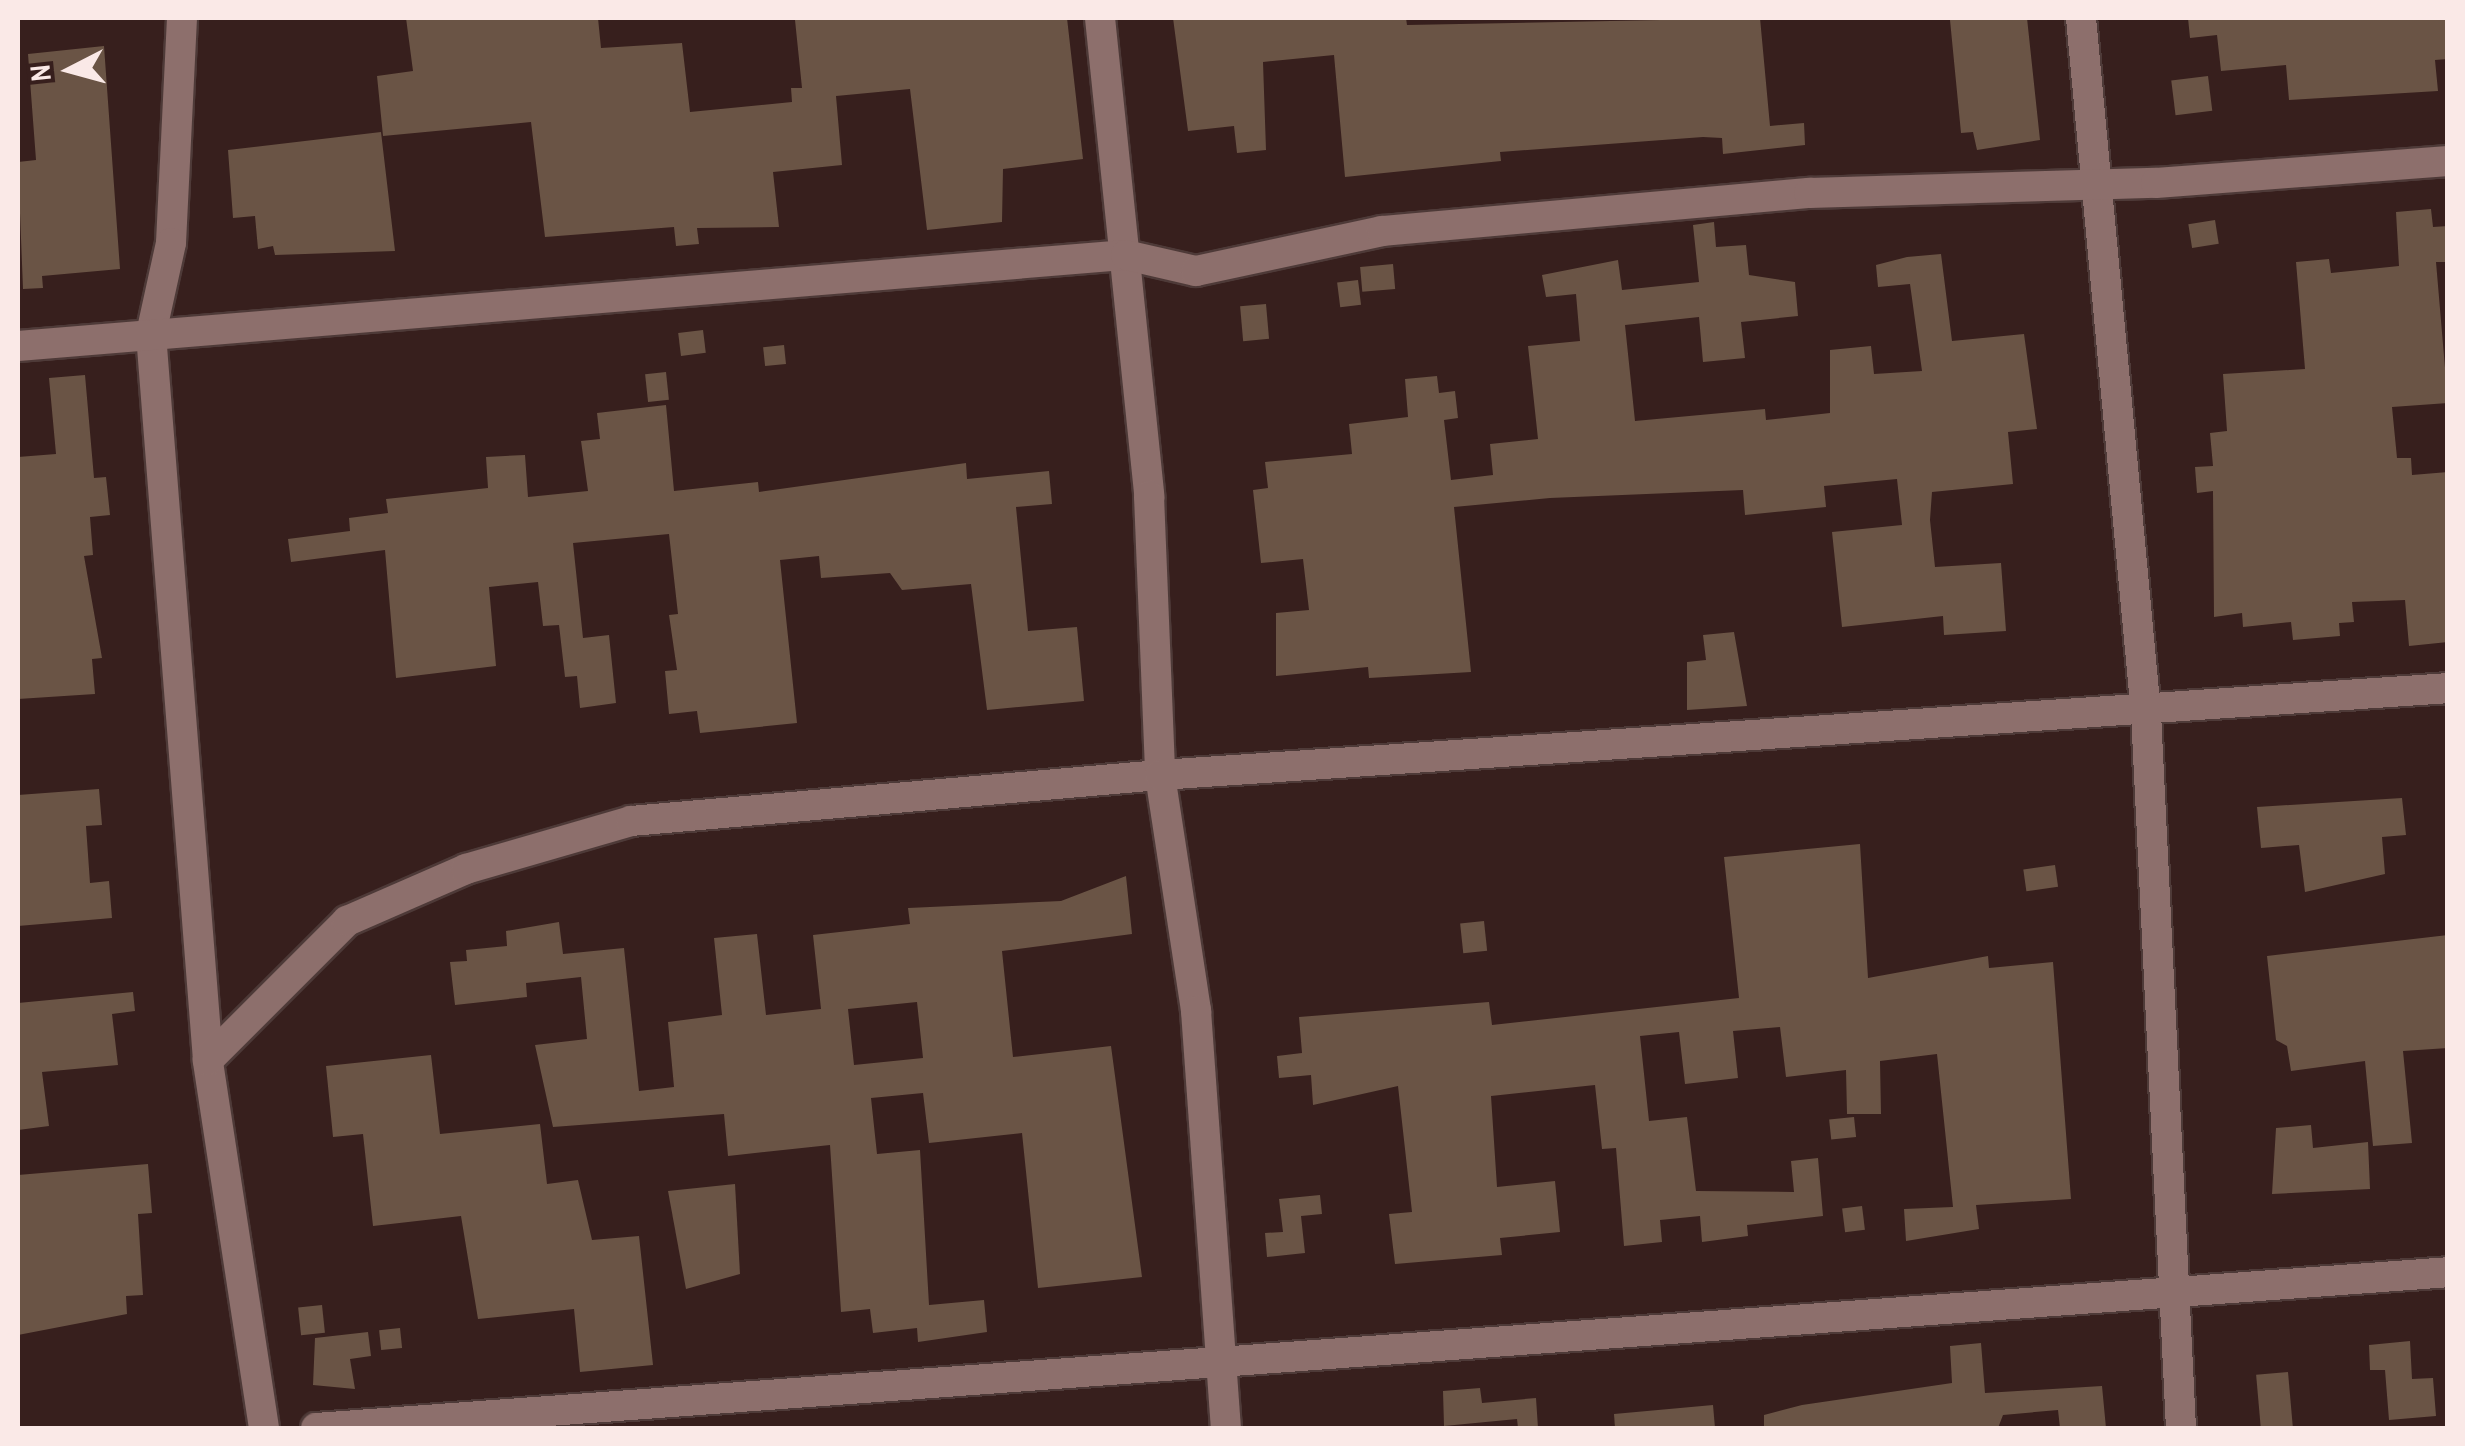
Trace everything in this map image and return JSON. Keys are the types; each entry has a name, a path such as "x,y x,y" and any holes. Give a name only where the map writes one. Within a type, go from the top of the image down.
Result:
{"street":[{"path":"182,18 171,243 151,334 208,1060 264,1428"},
{"path":"1100,18 1126,255 1160,775 1196,1011 1226,1428"},
{"path":"2081,18 2091,182 2146,713 2181,1428"},
{"path":"18,346 1126,255 1196,271 1382,231 1809,193 2091,182 2448,161"},
{"path":"208,1060 348,921 502,858 631,820 1160,775 2146,713 2448,688"},
{"path":"316,1428 1221,1366 2448,1272"}],"building":[{"path":"406,18 598,18 601,48 682,43 690,112 792,102 791,88 802,88 795,20 1067,18 1083,159 1003,169 1002,222 927,230 910,89 836,96 842,165 773,172 779,227 697,228 699,244 676,246 674,227 545,237 531,122 383,136 377,76 413,71"},
{"path":"1173,18 1406,18 1407,25 1760,18 1770,126 1804,123 1805,145 1723,154 1722,138 1703,137 1500,152 1501,161 1345,177 1334,55 1263,62 1266,150 1237,153 1234,126 1188,131"},
{"path":"2027,18 2040,140 1977,150 1973,132 1961,133 1950,20"},
{"path":"2188,18 2448,18 2448,59 2435,60 2438,91 2289,100 2286,65 2221,71 2217,35 2190,38"},
{"path":"104,46 120,269 42,276 43,288 23,289 18,162 36,160 28,54"},
{"path":"2208,76 2212,111 2176,115 2171,81"},
{"path":"381,132 395,251 275,255 273,246 258,249 255,216 233,218 228,150"},
{"path":"2431,209 2433,227 2448,226 2448,262 2436,262 2448,403 2392,407 2397,458 2411,458 2412,475 2448,472 2448,642 2409,646 2405,600 2352,602 2354,622 2339,623 2340,636 2293,640 2291,622 2243,627 2242,613 2214,617 2213,491 2197,493 2195,467 2213,466 2210,433 2227,431 2223,374 2305,369 2296,262 2329,259 2331,273 2399,266 2396,212"},
{"path":"2215,220 2219,244 2192,248 2188,224"},
{"path":"1714,222 1716,247 1746,245 1749,275 1795,282 1798,316 1741,322 1745,358 1703,362 1699,317 1625,325 1635,421 1765,409 1766,420 1830,413 1830,350 1871,346 1874,374 1922,371 1910,284 1878,287 1876,265 1907,257 1941,254 1952,341 2024,334 2037,429 2008,432 2013,484 1932,492 1930,520 1935,567 2001,563 2006,631 1944,635 1943,616 1842,627 1832,532 1902,525 1897,479 1824,486 1826,507 1745,515 1743,490 1550,498 1454,507 1471,672 1369,678 1368,667 1276,676 1276,613 1309,610 1303,559 1261,563 1253,490 1268,488 1265,462 1352,454 1349,424 1408,417 1405,379 1437,376 1439,393 1455,391 1458,418 1444,420 1451,480 1493,475 1490,444 1538,439 1528,346 1580,341 1576,294 1546,297 1542,275 1618,260 1622,290 1699,282 1693,225"},
{"path":"1393,264 1395,289 1362,292 1360,267"},
{"path":"1358,280 1361,305 1340,307 1337,283"},
{"path":"1266,304 1269,339 1243,341 1240,306"},
{"path":"703,330 706,353 681,356 678,333"},
{"path":"784,345 786,364 765,366 763,347"},
{"path":"666,372 669,400 648,402 645,374"},
{"path":"85,375 94,478 106,477 110,515 90,517 93,555 84,556 102,658 92,659 95,694 18,699 18,457 56,454 49,378"},
{"path":"666,405 674,491 758,482 759,492 966,463 967,479 1049,471 1052,504 1016,507 1028,631 1077,627 1084,701 987,710 971,584 902,590 890,573 821,578 819,556 780,560 797,723 700,733 697,711 669,714 665,671 677,670 669,615 678,614 669,534 573,543 583,638 609,635 616,703 580,708 577,676 565,677 559,625 543,626 538,582 489,587 496,666 396,678 385,550 291,562 288,539 350,531 349,518 388,513 386,499 488,488 486,457 525,455 528,497 588,491 581,441 600,439 597,413"},
{"path":"1734,632 1747,706 1687,710 1687,662 1706,660 1703,635"},
{"path":"99,789 102,825 86,826 90,883 109,881 112,918 18,926 18,795"},
{"path":"2402,798 2406,835 2382,837 2385,874 2305,892 2299,845 2261,848 2257,807"},
{"path":"1860,844 1868,978 1988,956 1989,968 2053,962 2071,1199 1976,1205 1979,1229 1906,1241 1904,1209 1953,1207 1937,1054 1880,1061 1881,1114 1847,1114 1846,1070 1786,1077 1780,1027 1733,1031 1738,1078 1685,1084 1679,1032 1640,1036 1649,1121 1687,1117 1696,1191 1794,1192 1791,1161 1818,1158 1823,1216 1747,1225 1748,1236 1702,1242 1700,1216 1660,1220 1662,1242 1624,1246 1616,1148 1602,1149 1595,1085 1491,1096 1497,1187 1555,1181 1560,1232 1500,1238 1502,1255 1395,1264 1389,1214 1412,1212 1398,1086 1313,1105 1311,1075 1279,1078 1277,1056 1302,1053 1299,1017 1489,1002 1492,1025 1739,998 1724,857"},
{"path":"2055,865 2058,887 2026,891 2023,869"},
{"path":"1126,876 1132,934 1002,951 1013,1057 1111,1046 1142,1277 1038,1288 1022,1133 929,1143 923,1093 871,1098 877,1154 920,1150 929,1305 984,1300 987,1332 918,1342 917,1328 873,1333 870,1309 841,1312 830,1145 728,1156 724,1114 553,1127 535,1045 587,1039 581,977 526,983 527,997 455,1005 450,962 467,961 466,950 507,946 506,931 559,922 563,954 624,948 639,1091 674,1087 668,1022 722,1015 714,938 757,934 766,1015 821,1009 813,935 910,924 908,908 1061,901","holes":["917,1002 923,1058 854,1065 848,1009"]},
{"path":"1484,921 1487,951 1463,953 1460,924"},
{"path":"2448,935 2448,1048 2403,1051 2412,1143 2373,1146 2365,1061 2291,1071 2287,1046 2276,1040 2267,956"},
{"path":"133,992 135,1011 112,1014 118,1065 42,1072 49,1126 18,1130 18,1003"},
{"path":"431,1055 440,1134 540,1124 547,1184 578,1180 592,1240 639,1236 653,1365 580,1372 574,1309 478,1319 461,1216 373,1226 363,1134 333,1137 326,1066"},
{"path":"1854,1117 1856,1137 1831,1140 1829,1120"},
{"path":"2311,1125 2313,1148 2368,1142 2370,1189 2272,1194 2276,1128"},
{"path":"148,1164 152,1213 138,1214 143,1295 126,1296 127,1314 18,1335 18,1175"},
{"path":"735,1184 740,1274 686,1289 668,1191"},
{"path":"1320,1195 1322,1214 1301,1216 1305,1253 1267,1257 1265,1233 1283,1232 1279,1199"},
{"path":"1862,1206 1865,1230 1845,1232 1842,1208"},
{"path":"322,1305 325,1333 301,1335 298,1308"},
{"path":"400,1328 402,1348 381,1350 379,1330"},
{"path":"368,1332 371,1356 350,1359 355,1389 313,1385 315,1338"},
{"path":"2410,1341 2412,1379 2433,1378 2436,1416 2389,1420 2385,1370 2370,1370 2369,1345"},
{"path":"1981,1343 1985,1393 2102,1386 2106,1428 2060,1428 2058,1410 2003,1415 1998,1428 1764,1428 1764,1415 1802,1405 1952,1383 1950,1346"},
{"path":"2288,1372 2293,1428 2261,1428 2256,1375"},
{"path":"1480,1388 1482,1403 1536,1398 1538,1428 1518,1428 1517,1419 1444,1426 1443,1391"},
{"path":"1713,1405 1715,1428 1615,1428 1614,1414"}]}
